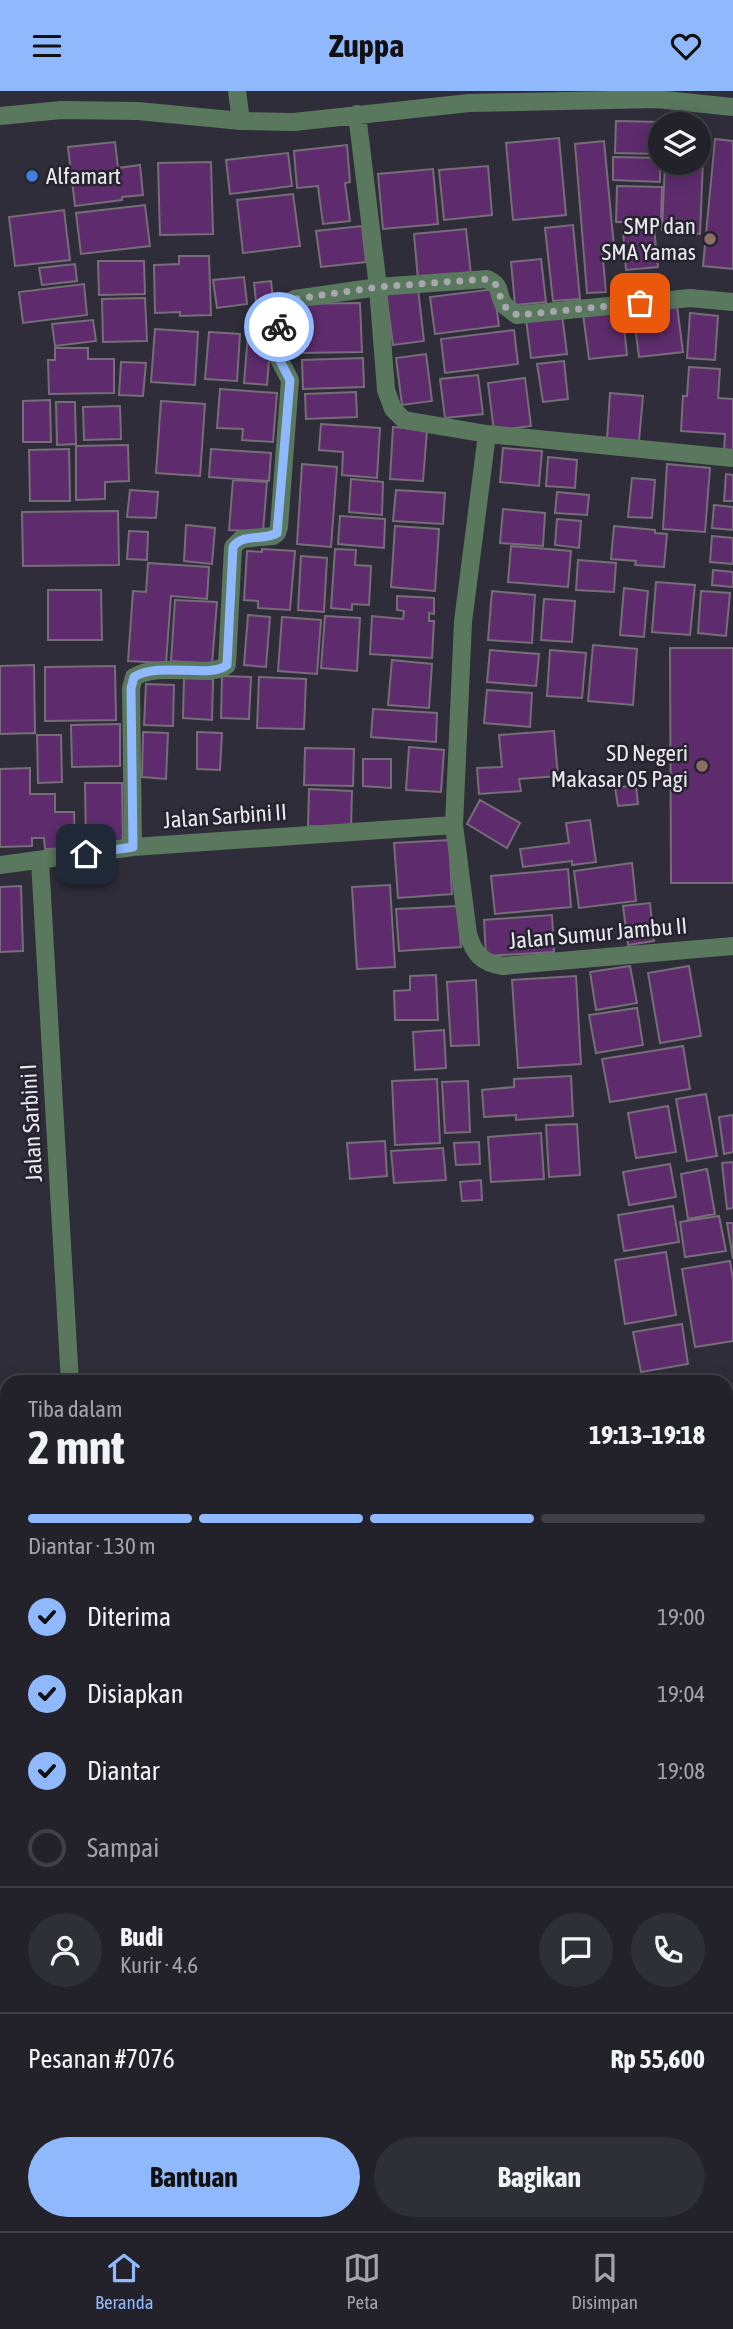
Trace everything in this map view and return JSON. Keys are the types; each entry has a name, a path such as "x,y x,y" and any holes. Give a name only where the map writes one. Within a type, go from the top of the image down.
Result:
{"street":[{"path":"237,91 241,121"},
{"path":"0,116 61,110 138,111 241,121 294,122 469,103 656,95 733,107"},
{"path":"357,114 378,287 386,390 393,409 404,420 487,434 733,459"},
{"path":"133,847 131,688 134,677 153,669 217,669 227,665 233,547 241,539 273,536 279,527 290,380 279,359 279,311 286,303 295,299 378,287 487,279 495,283 504,306 517,315 690,298 733,302"},
{"name":"Jalan Sumur Jambu II","path":"487,434 463,622 454,825 468,934 473,950 482,960 503,966 733,946"},
{"name":"Jalan Sarbini II","path":"0,865 133,847 454,825"},
{"name":"Jalan Sarbini I","path":"40,861 70,1375"}],"building":[{"path":"616,121 648,122 648,154 615,153"},
{"path":"559,138 566,215 513,220 506,143"},
{"path":"715,139 733,141 733,269 703,266"},
{"path":"604,141 614,247 602,248 606,292 587,293 575,144"},
{"path":"115,142 118,168 140,165 143,195 75,206 68,147"},
{"path":"347,145 350,182 345,183 350,221 323,224 318,186 297,188 294,151"},
{"path":"288,153 292,186 230,194 226,160"},
{"path":"613,157 648,158 648,175 660,175 660,182 613,180"},
{"path":"211,162 213,234 160,235 158,163"},
{"path":"488,166 492,215 444,220 439,170"},
{"path":"433,169 438,224 383,229 378,174"},
{"path":"664,175 702,175 700,234 662,230"},
{"path":"617,186 662,187 661,222 616,222"},
{"path":"293,194 300,246 243,253 237,200"},
{"path":"145,205 150,246 81,254 76,213"},
{"path":"64,210 70,260 15,266 9,217"},
{"path":"573,225 580,299 553,301 545,228"},
{"path":"362,226 366,262 321,267 316,231"},
{"path":"654,228 658,267 626,270 623,231"},
{"path":"466,229 471,275 418,280 414,234"},
{"path":"179,256 209,256 211,315 180,316 180,312 155,313 154,265 179,264"},
{"path":"541,259 546,302 515,305 511,262"},
{"path":"98,261 144,261 145,294 99,295"},
{"path":"75,264 77,281 42,285 39,268"},
{"path":"244,277 247,304 217,308 213,280"},
{"path":"271,281 275,317 258,319 254,283"},
{"path":"84,284 87,315 23,323 19,292"},
{"path":"418,289 424,341 393,345 386,293"},
{"path":"494,289 499,326 435,334 430,297"},
{"path":"145,298 147,341 103,342 102,299"},
{"path":"360,303 362,352 296,353 296,349 289,349 288,319 296,319 295,304"},
{"path":"677,306 683,352 639,357 633,311"},
{"path":"622,309 627,355 589,359 583,314"},
{"path":"690,313 718,316 715,360 687,358"},
{"path":"562,315 567,354 531,358 526,319"},
{"path":"93,320 96,341 55,346 52,324"},
{"path":"155,329 198,332 195,385 151,382"},
{"path":"514,330 518,364 445,373 441,339"},
{"path":"209,332 240,334 237,381 205,379"},
{"path":"248,334 271,336 267,385 244,383"},
{"path":"55,348 88,348 88,359 114,359 114,393 49,394 48,360 55,360"},
{"path":"426,354 432,401 402,405 396,358"},
{"path":"363,358 364,387 303,389 302,360"},
{"path":"564,361 568,399 543,402 537,364"},
{"path":"121,362 146,363 143,396 119,395"},
{"path":"689,367 720,369 718,398 733,399 733,453 724,452 725,434 681,431 683,396 687,396"},
{"path":"478,375 483,414 445,418 440,379"},
{"path":"525,378 531,426 494,431 488,383"},
{"path":"220,389 277,393 273,442 242,440 243,429 217,428"},
{"path":"356,392 357,417 306,419 305,394"},
{"path":"610,393 643,396 639,441 607,439"},
{"path":"50,400 51,442 23,442 23,401"},
{"path":"161,401 205,404 200,476 156,473"},
{"path":"56,402 75,402 76,444 57,445"},
{"path":"120,406 121,439 84,440 83,407"},
{"path":"321,424 380,428 377,478 342,475 343,452 319,450"},
{"path":"393,427 427,430 423,481 390,479"},
{"path":"128,445 129,481 105,482 105,499 76,500 76,446"},
{"path":"503,448 542,451 539,486 500,482"},
{"path":"69,449 70,501 30,501 29,450"},
{"path":"211,449 271,453 269,481 209,477"},
{"path":"548,457 577,460 575,488 546,486"},
{"path":"302,464 337,467 331,547 297,544"},
{"path":"667,464 710,468 705,532 663,529"},
{"path":"726,474 733,475 733,501 724,501"},
{"path":"632,478 655,480 652,518 628,517"},
{"path":"351,479 383,482 382,515 349,512"},
{"path":"233,480 267,482 263,532 229,530"},
{"path":"130,490 158,492 156,518 127,517"},
{"path":"396,490 445,493 443,524 393,521"},
{"path":"557,492 589,495 587,515 555,513"},
{"path":"714,505 733,507 733,530 712,528"},
{"path":"503,509 545,513 543,546 500,543"},
{"path":"118,511 119,565 23,566 22,512"},
{"path":"340,516 385,519 384,548 338,544"},
{"path":"557,519 581,521 579,548 555,545"},
{"path":"186,525 215,528 212,564 184,561"},
{"path":"395,526 439,529 435,591 391,587"},
{"path":"614,526 655,530 655,533 667,534 664,567 635,565 636,561 611,559"},
{"path":"129,531 148,532 147,560 127,559"},
{"path":"712,536 733,538 733,564 710,562"},
{"path":"511,546 571,551 568,587 508,582"},
{"path":"262,549 295,551 290,610 258,608 258,601 244,600 247,551 262,552"},
{"path":"335,549 356,550 355,565 371,566 369,605 352,604 352,610 331,608"},
{"path":"301,556 327,558 324,612 298,610"},
{"path":"578,560 616,563 614,592 576,590"},
{"path":"148,563 209,567 207,599 171,596 166,663 128,661 133,591 146,592"},
{"path":"713,570 733,572 733,587 712,585"},
{"path":"656,582 695,585 690,635 652,632"},
{"path":"624,588 648,591 644,637 620,635"},
{"path":"48,590 101,590 102,640 48,640"},
{"path":"492,591 535,595 532,643 488,640"},
{"path":"701,591 730,593 726,636 698,633"},
{"path":"397,596 434,598 434,614 429,613 429,621 434,621 432,658 370,654 372,616 403,619 404,611 397,610"},
{"path":"544,599 575,601 572,642 541,640"},
{"path":"175,600 217,602 212,664 171,661"},
{"path":"248,615 270,617 266,667 244,665"},
{"path":"325,616 360,618 357,671 321,668"},
{"path":"282,617 321,620 317,674 278,671"},
{"path":"593,645 637,649 633,705 588,701"},
{"name":"SD Negeri Makasar 05 Pagi","path":"670,648 733,648 733,883 671,883"},
{"path":"490,650 539,654 536,686 487,682"},
{"path":"550,650 586,653 582,698 547,696"},
{"path":"392,660 432,664 429,708 388,705"},
{"path":"34,665 35,733 0,734 0,666"},
{"path":"115,666 116,720 45,721 45,667"},
{"path":"222,676 251,677 249,719 221,718"},
{"path":"259,677 306,679 304,729 257,728"},
{"path":"184,678 213,679 212,720 183,718"},
{"path":"146,684 174,685 173,726 144,725"},
{"path":"487,690 532,693 530,727 484,723"},
{"path":"373,709 437,713 436,742 371,737"},
{"path":"120,724 120,766 72,767 71,725"},
{"path":"554,731 558,776 519,779 521,791 479,794 477,768 502,767 499,735"},
{"path":"143,732 168,733 166,779 142,777"},
{"path":"197,732 222,733 220,770 197,769"},
{"path":"37,735 61,735 62,782 38,783"},
{"path":"409,747 444,750 441,792 406,790"},
{"path":"305,748 354,749 353,786 304,785"},
{"path":"363,759 391,759 391,788 363,786"},
{"path":"30,768 30,794 55,794 55,812 74,812 75,848 45,849 44,838 32,838 32,846 0,847 0,769"},
{"path":"85,783 122,783 123,844 86,844"},
{"path":"636,785 638,804 618,806 615,788"},
{"path":"309,789 352,791 351,828 308,826"},
{"path":"480,800 520,823 507,848 467,824"},
{"path":"590,820 596,862 572,865 572,861 523,867 520,849 569,843 566,823"},
{"path":"449,840 452,894 398,898 394,843"},
{"path":"632,863 636,901 579,908 574,871"},
{"path":"568,869 571,907 495,914 491,876"},
{"path":"390,885 395,967 357,969 352,887"},
{"path":"21,886 23,951 0,952 0,887"},
{"path":"650,903 654,941 628,945 623,906"},
{"path":"458,906 461,947 399,951 396,909"},
{"path":"552,915 554,952 486,956 484,920"},
{"path":"630,966 637,1003 596,1010 590,972"},
{"path":"689,966 701,1036 660,1043 648,973"},
{"path":"436,975 438,1020 395,1020 394,991 410,990 410,976"},
{"path":"576,976 581,1064 518,1068 512,980"},
{"path":"476,980 479,1045 451,1046 447,982"},
{"path":"637,1008 643,1045 596,1053 589,1015"},
{"path":"444,1030 446,1068 415,1070 413,1032"},
{"path":"683,1046 690,1089 610,1102 602,1059"},
{"path":"571,1076 573,1116 516,1120 516,1115 484,1117 482,1090 514,1087 514,1079"},
{"path":"437,1079 440,1143 395,1145 392,1081"},
{"path":"468,1081 470,1132 445,1133 442,1082"},
{"path":"706,1094 717,1156 687,1161 676,1099"},
{"path":"668,1106 676,1152 636,1158 628,1113"},
{"path":"733,1115 733,1152 724,1154 719,1117"},
{"path":"577,1124 580,1175 549,1177 546,1125"},
{"path":"541,1133 544,1179 491,1182 488,1137"},
{"path":"385,1141 387,1176 350,1179 347,1143"},
{"path":"479,1142 480,1164 456,1165 454,1143"},
{"path":"443,1148 446,1180 394,1183 391,1151"},
{"path":"733,1162 733,1208 727,1209 722,1163"},
{"path":"670,1164 676,1197 629,1205 623,1172"},
{"path":"707,1169 715,1214 688,1219 681,1174"},
{"path":"481,1180 482,1200 462,1201 460,1182"},
{"path":"673,1206 679,1242 624,1251 618,1215"},
{"path":"719,1216 726,1251 685,1257 680,1222"},
{"path":"727,1223 733,1223 733,1259"},
{"path":"666,1252 676,1315 625,1324 615,1260"},
{"path":"730,1261 733,1280 733,1341 695,1347 682,1269"},
{"path":"682,1324 688,1364 641,1372 633,1332"}],"way so far":[{"path":"279,327 279,311 286,303 295,299 378,287 487,279 495,283 500,290 504,306 517,315 640,303"}],"place":[{"name":"Alfamart","path":"32,176"},
{"name":"SMP dan SMA Yamas","path":"710,239"},
{"name":"SD Negeri Makasar 05 Pagi","path":"702,766"}],"route":[{"path":"86,854 133,847 131,688 134,677 153,669 222,669 227,665 231,552 236,542 241,539 273,536 277,533 290,380 279,359 279,327"}]}
